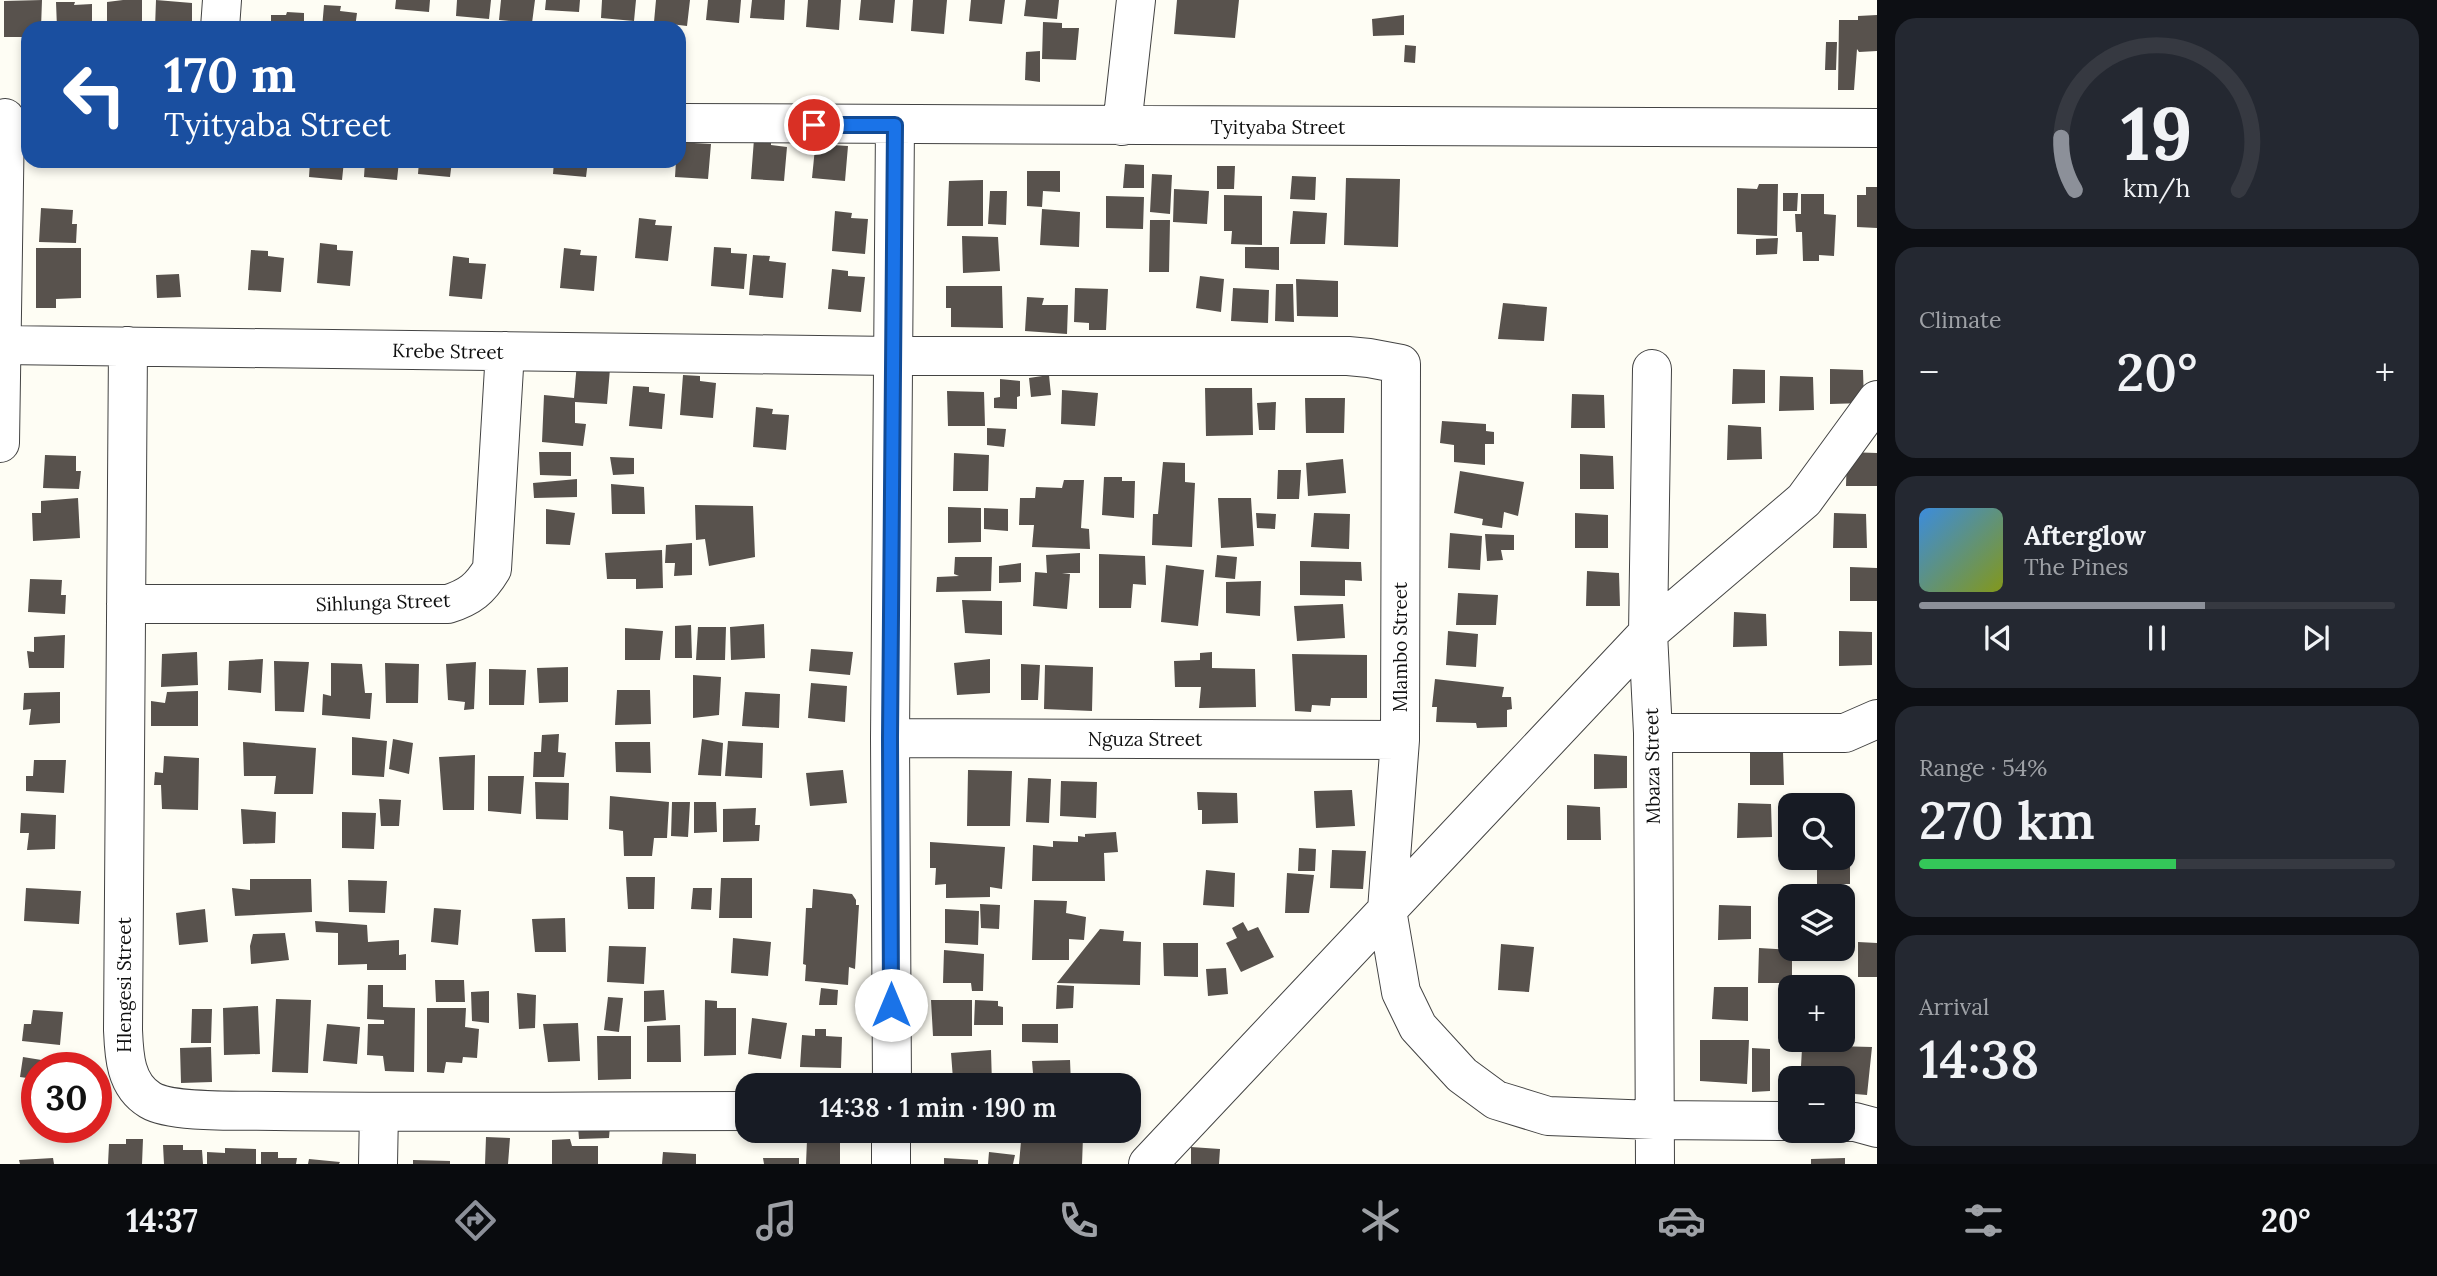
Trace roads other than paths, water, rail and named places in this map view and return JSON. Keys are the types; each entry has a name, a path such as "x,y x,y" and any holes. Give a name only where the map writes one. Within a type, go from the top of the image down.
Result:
{"street":[{"path":"220,21 222,0"},
{"path":"1122,126 1136,0"},
{"path":"0,443 11,118"},
{"name":"Tyityaba Street","path":"686,123 1877,128"},
{"path":"891,1073 890,738 895,125"},
{"name":"Krebe Street","path":"2,345 894,356"},
{"name":"Hlengesi Street","path":"128,346 123,1030 124,1060 139,1091 150,1101 169,1107 379,1112 735,1111"},
{"name":"Sihlunga Street","path":"126,604 448,604 468,598 482,587 492,569 505,351"},
{"name":"Mlambo Street","path":"894,356 1348,356 1401,364 1400,740 1387,910 1401,992 1418,1027 1462,1075 1496,1100 1548,1116 1654,1121 1778,1121"},
{"name":"Mbaza Street","path":"1652,369 1648,633 1653,733 1655,1164"},
{"path":"1148,1164 1648,633 1804,500 1877,400"},
{"path":"1653,733 1845,733 1877,719"},
{"name":"Nguza Street","path":"890,738 1400,740"},
{"path":"378,1164 379,1112"},
{"path":"1855,1122 1877,1128"},
{"path":"891,1143 891,1164"}]}
